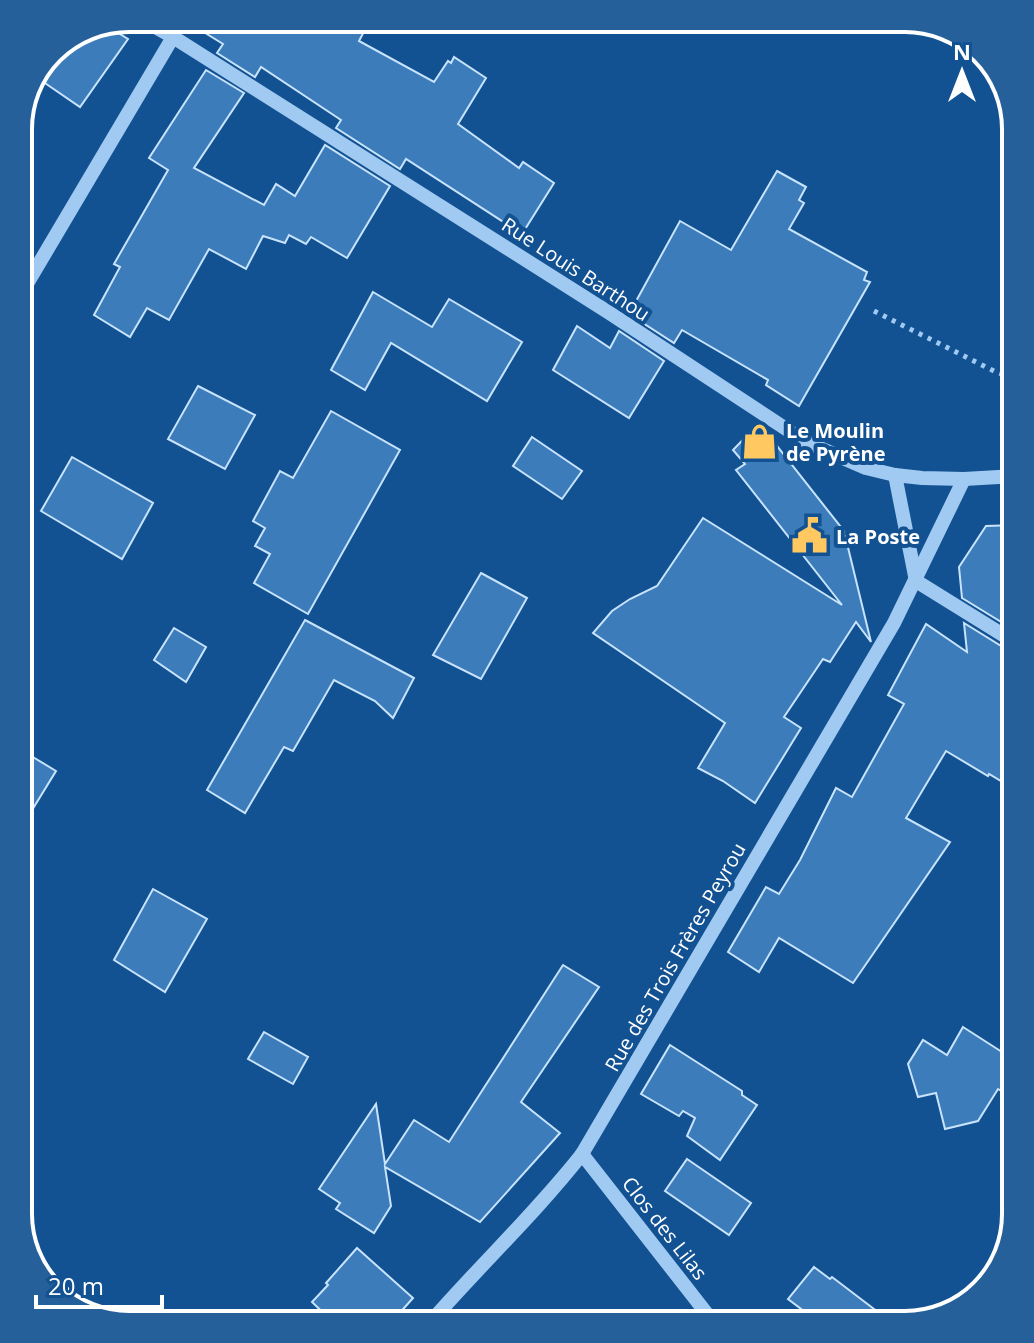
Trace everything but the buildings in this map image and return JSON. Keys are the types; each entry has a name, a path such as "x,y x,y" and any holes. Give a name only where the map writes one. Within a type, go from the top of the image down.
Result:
{"street":[{"name":"Rue Louis Barthou","path":"164,32 608,312 806,442 866,468 895,475 964,479 1002,477"},
{"path":"32,275 173,37"},
{"path":"895,475 916,581 1002,634"},
{"name":"Rue des Trois Frères Peyrou","path":"440,1311 562,1180 582,1154 894,623 964,479"},
{"name":"Clos des Lilas","path":"582,1154 705,1311"}],"path":[{"path":"874,311 1002,374"}],"place":[{"name":"Le Moulin de Pyrène","path":"760,441"},
{"name":"La Poste","path":"810,536"}]}
